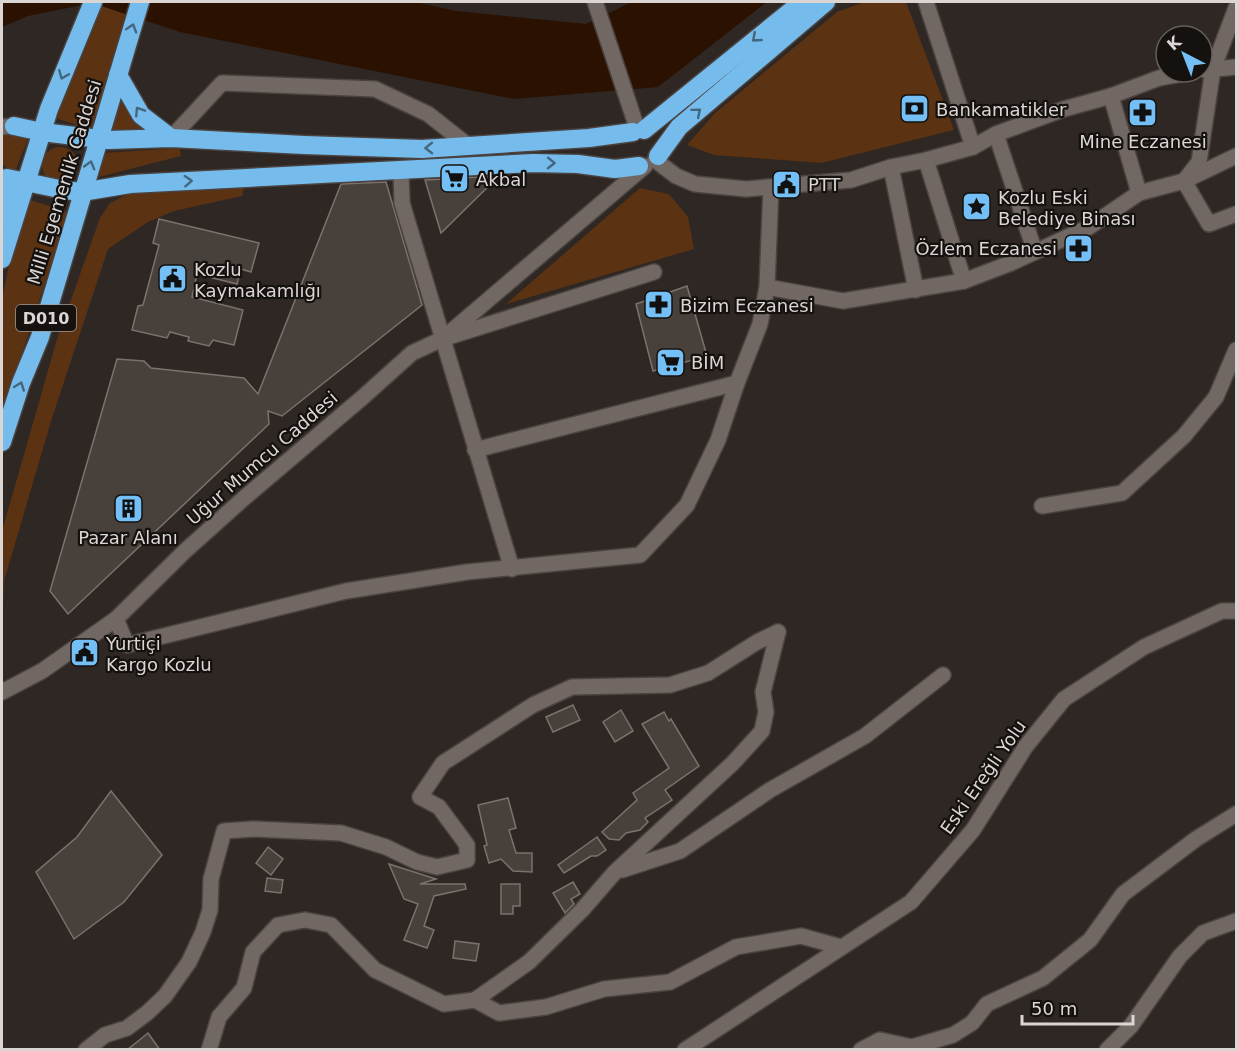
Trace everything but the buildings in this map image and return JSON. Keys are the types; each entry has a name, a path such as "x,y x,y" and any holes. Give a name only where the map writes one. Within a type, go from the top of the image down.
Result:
{"highway":[{"name":"Milli Egemenlik Caddesi","path":"2,259 49,110 93,2"},
{"name":"Milli Egemenlik Caddesi","path":"2,442 15,401 40,338 97,139 140,2"},
{"path":"649,162 629,161 624,152 626,141 802,2"},
{"path":"12,223 4,176 82,192 130,184 355,171 401,171 533,163 578,164 615,169 649,162 679,127 826,2"},
{"path":"118,75 141,114 171,138"},
{"path":"8,127 49,110"},
{"path":"8,127 97,139 171,138 422,149 589,138 639,131 649,132 659,145 649,162"},
{"path":"76,216 102,195 130,184"}],"street":[{"path":"595,2 639,131"},
{"path":"926,2 973,147"},
{"path":"1214,55 1236,8"},
{"path":"1214,69 1236,67"},
{"path":"442,339 649,162 695,184 746,189 851,180 891,167 973,147 996,134 1154,80"},
{"path":"171,138 222,83 375,89 428,114 470,147"},
{"path":"1184,181 1199,162 1206,84"},
{"path":"1111,96 1139,193"},
{"path":"996,134 1035,252"},
{"path":"767,286 843,301 964,280 1035,252 1089,227 1139,193 1184,181 1236,156"},
{"path":"926,160 964,280"},
{"path":"891,167 916,290"},
{"path":"401,171 402,202 512,569"},
{"path":"1184,181 1209,224 1236,214"},
{"path":"116,619 127,645 346,591 467,572 640,555 687,505 718,440 760,324 767,286 771,187"},
{"path":"442,339 654,272"},
{"name":"Uğur Mumcu Caddesi","path":"2,692 42,671 116,619 243,499 363,398 412,353 442,339"},
{"path":"1042,506 1122,493 1184,436 1216,397 1236,350"},
{"path":"475,450 737,383"},
{"name":"Eski Ereğli Yolu","path":"685,1050 910,902 973,830 1026,746 1064,699 1144,647 1222,611 1236,611"},
{"path":"86,1050 105,1035 127,1028 147,1013 165,996 189,962 210,910 212,879 224,831 253,829 341,833 386,848 417,862 437,867 467,860 467,845 439,807 420,797 443,763 533,705 572,687 670,685 708,673 757,642 778,632 763,692 766,712 762,731 733,763 615,872 582,910 529,962 475,1000 444,1004 375,970 331,925 305,920 278,925 253,952 244,988 219,1017 209,1050"},
{"path":"615,872 680,851 770,790 865,736 943,675"},
{"path":"861,1050 880,1041 913,1048 953,1035 972,1023 987,1004 1043,978 1090,940 1123,894 1196,839 1236,814"},
{"path":"1107,1050 1131,1026 1180,956 1203,933 1236,921"},
{"path":"475,1000 500,1013 546,1007 604,988 670,982 736,947 801,936 841,947"}],"shaded area":[{"path":"2,2 416,2 456,11 586,24 632,2 767,2 658,87 514,99 180,32 92,3 28,16 2,27"},
{"path":"104,2 129,2 96,131 52,117"},
{"path":"864,2 906,2 954,130 821,163 714,155 687,145 715,113 837,12"},
{"path":"125,94 130,110 147,133 108,130"},
{"path":"2,134 29,137 15,171 2,165"},
{"path":"60,147 73,152 78,165 73,178 60,183 47,178 42,165 47,152"},
{"path":"180,148 181,156 99,177 104,153"},
{"path":"244,187 242,196 174,211 148,222 108,249 52,418 4,581 2,609 2,531 57,339 100,218 110,203 138,189"},
{"path":"640,188 669,194 688,217 694,249 506,304"},
{"path":"24,198 68,212 2,415 2,298"}],"place":[{"name":"Bankamatikler","path":"915,109"},
{"name":"Mine Eczanesi","path":"1143,112"},
{"name":"Akbal","path":"455,179"},
{"name":"PTT","path":"787,184"},
{"name":"Kozlu Eski Belediye Binası","path":"977,207"},
{"name":"Özlem Eczanesi","path":"1078,248"},
{"name":"Kozlu Kaymakamlığı","path":"173,279"},
{"name":"Bizim Eczanesi","path":"659,305"},
{"name":"BİM","path":"670,362"},
{"name":"Pazar Alanı","path":"128,508"},
{"name":"Yurtiçi Kargo Kozlu","path":"85,653"}]}
